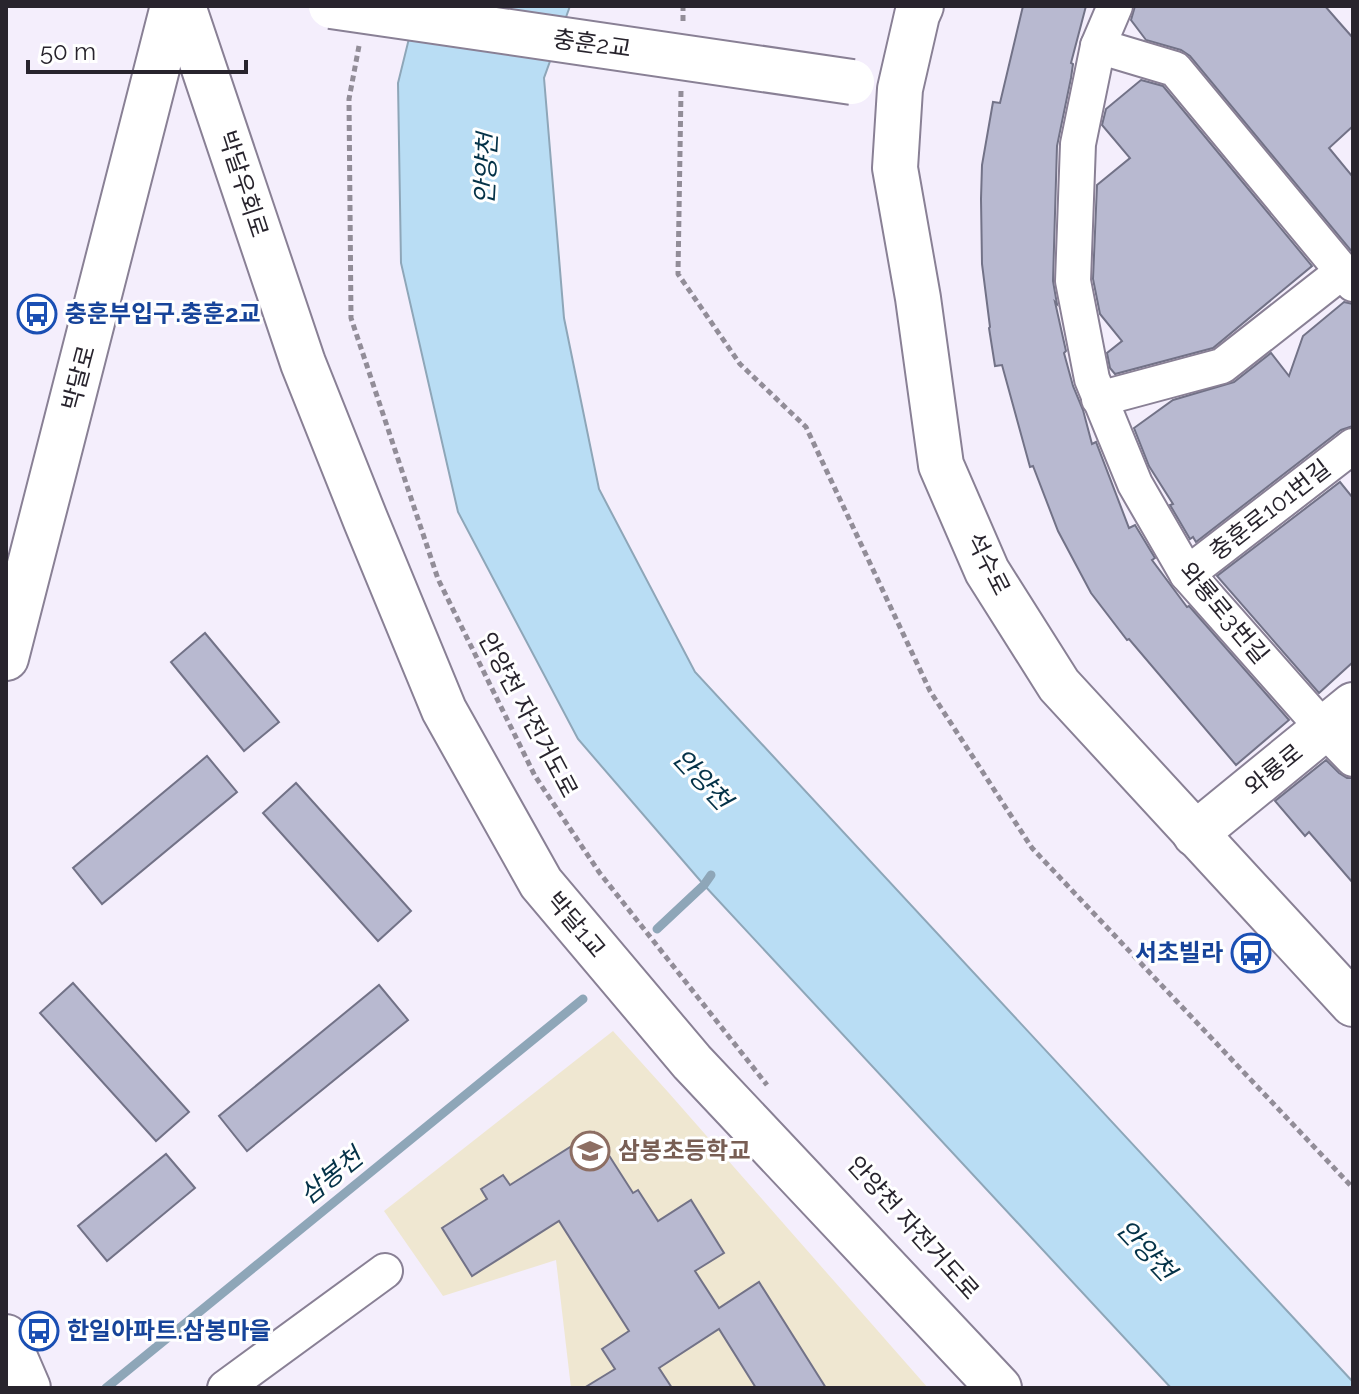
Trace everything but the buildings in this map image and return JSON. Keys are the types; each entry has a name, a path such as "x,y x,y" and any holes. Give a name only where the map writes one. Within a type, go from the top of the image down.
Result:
{"street":[{"name":"박달로","path":"6,658 173,6"},
{"name":"박달우회로","path":"183,6 303,363"},
{"name":"충훈2교","path":"331,6 900,89"},
{"name":"석수로","path":"921,6 900,89 895,168 918,298 941,465 987,571 1059,685 1353,1004"},
{"name":"와룡로3번길","path":"1115,6 1098,46 1078,144 1073,281 1092,379 1135,484 1187,574 1343,731"},
{"path":"1098,46 1175,69 1348,278 1222,366 1099,399"},
{"name":"박달1교","path":"303,363 444,710 541,883 692,1062 999,1388"},
{"name":"충훈로101번길","path":"1187,574 1353,446"},
{"name":"와룡로","path":"1195,834 1343,731"},
{"path":"225,1388 385,1271"},
{"path":"6,1337 28,1388"}],"path":[{"path":"682,22 683,6"},
{"name":"안양천 자전거도로","path":"361,37 349,99 351,318 438,579 535,776 599,872 769,1087"},
{"path":"681,85 678,274 740,364 806,427 930,691 1032,848 1353,1188"}],"shaded area":[{"name":"삼봉초등학교","path":"613,1031 928,1388 571,1388 556,1260 443,1296 384,1211"}],"water":[{"name":"안양천","path":"417,6 570,6 544,78 564,318 599,489 695,672 1353,1382 1353,1388 1171,1388 704,885 578,739 458,512 401,263 398,83"}],"waterway":[{"name":"삼봉천","path":"657,929 711,875"},
{"name":"삼봉천","path":"106,1388 583,999"}],"place":[{"name":"충훈부입구.충훈2교","path":"37,314"},
{"name":"서초빌라","path":"1251,953"},
{"name":"삼봉초등학교","path":"590,1151"},
{"name":"한일아파트.삼봉마을","path":"39,1331"}]}
